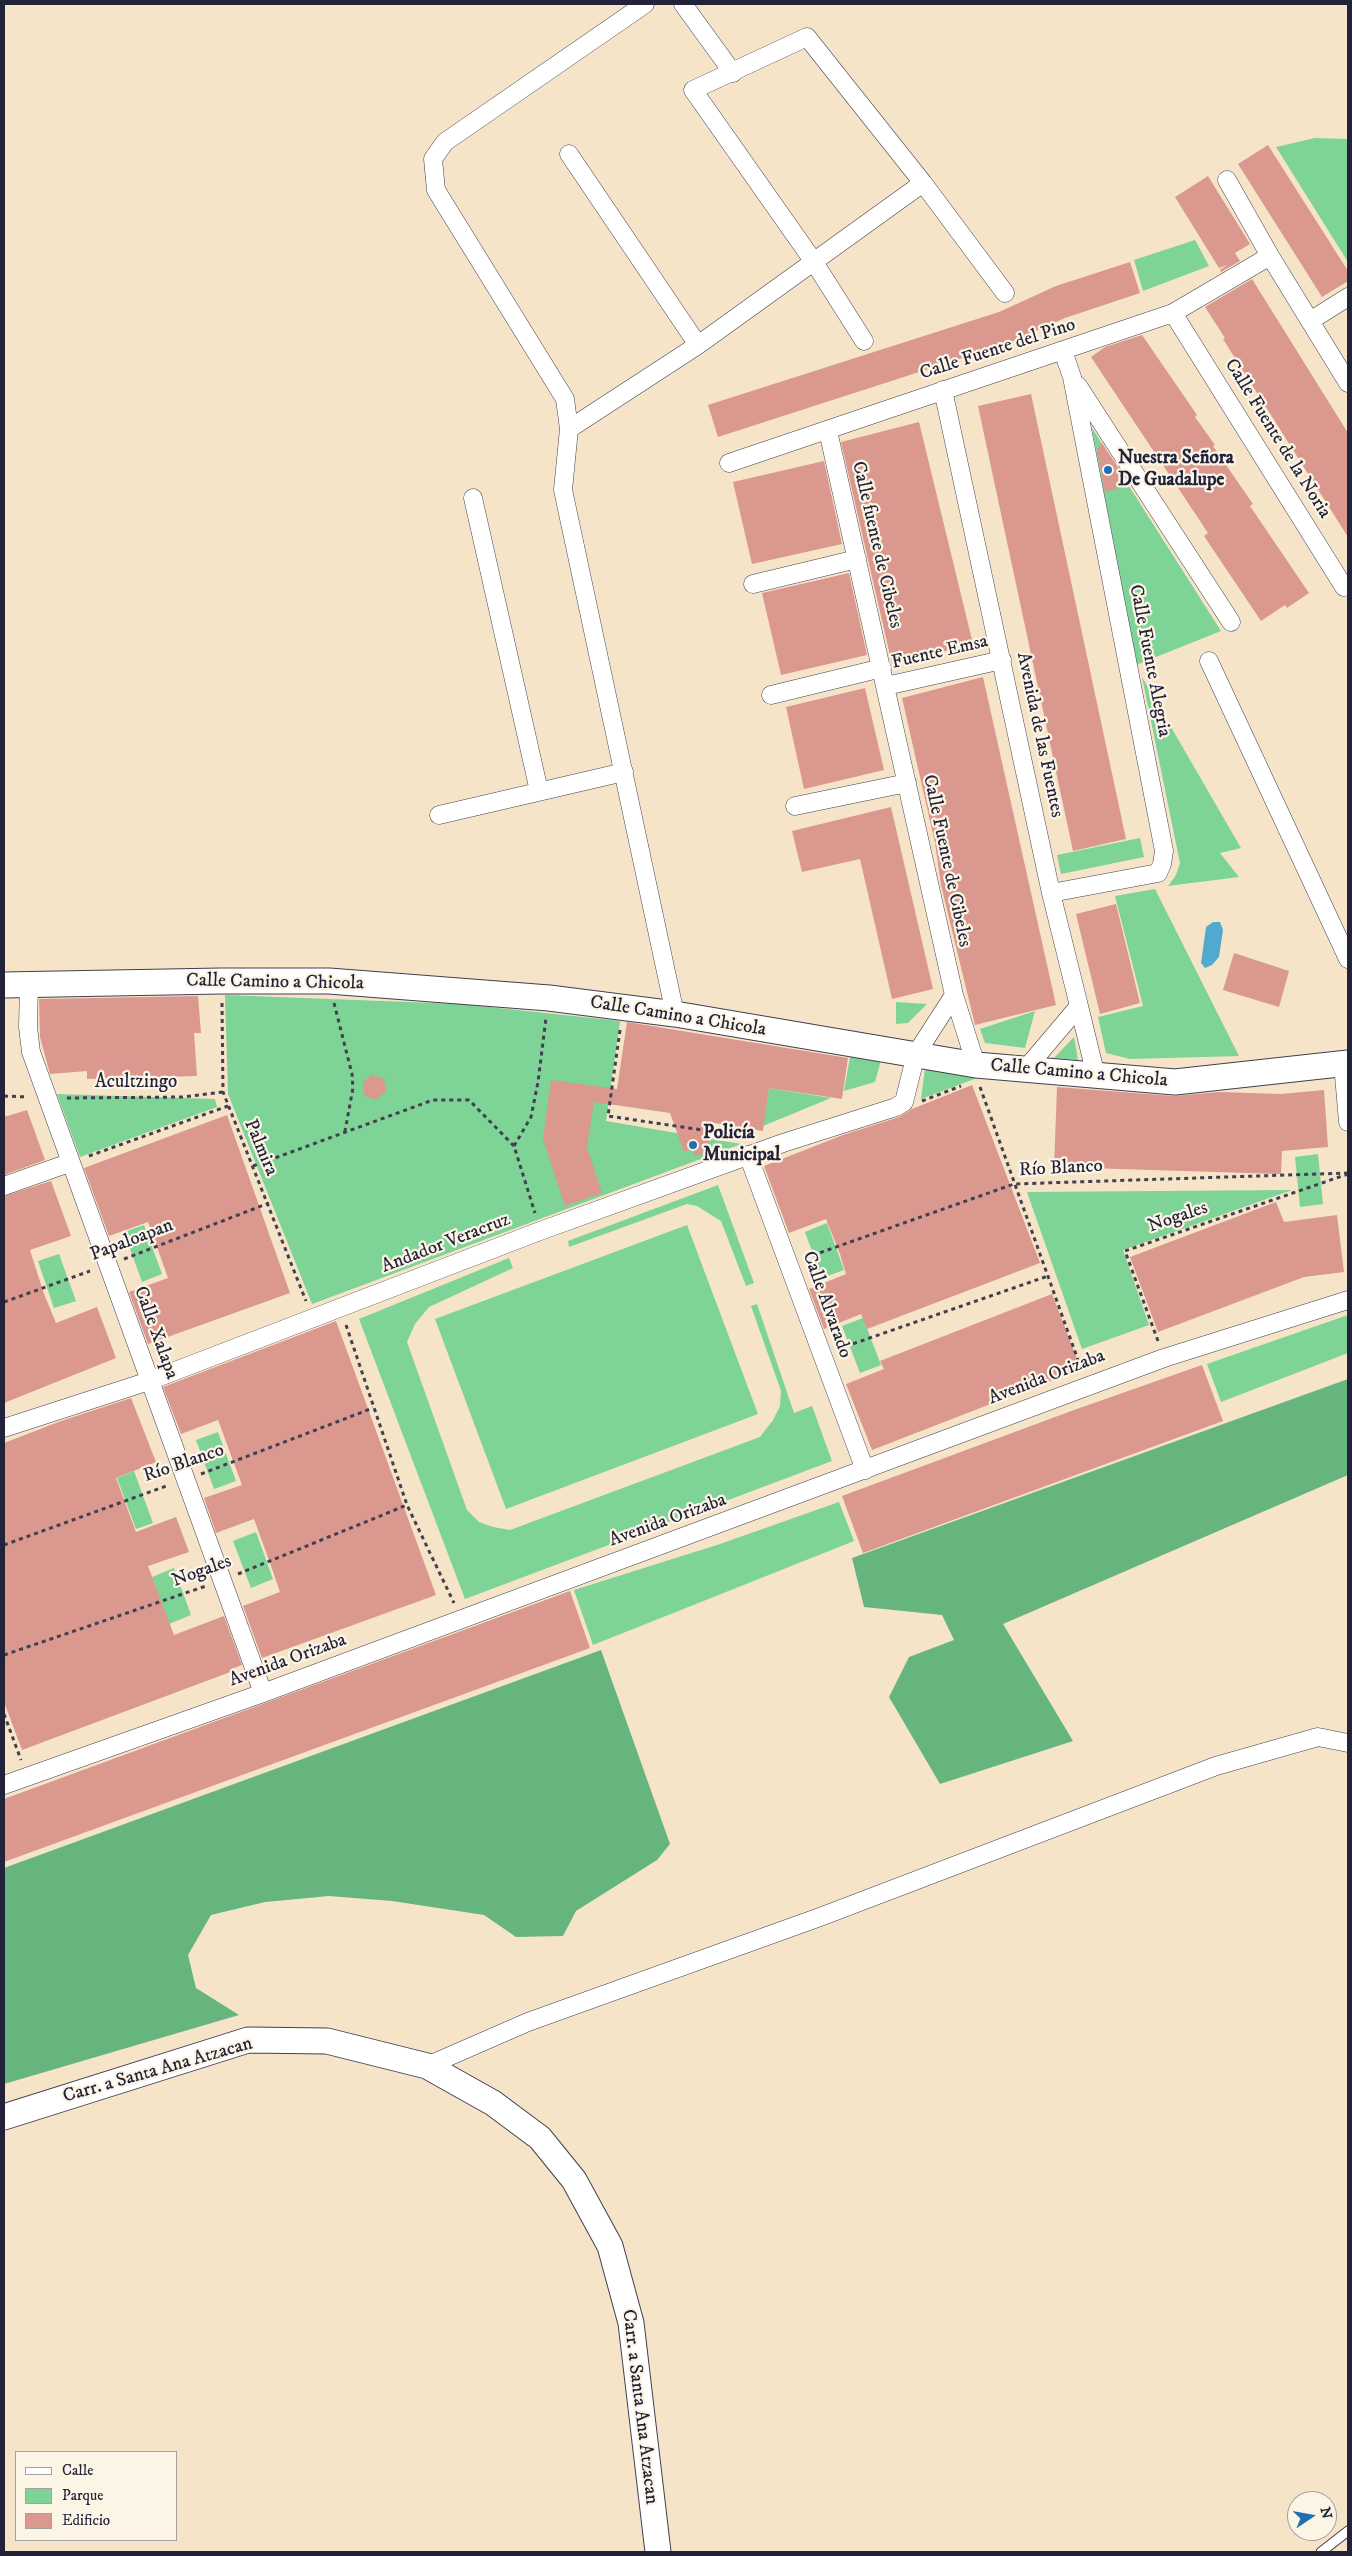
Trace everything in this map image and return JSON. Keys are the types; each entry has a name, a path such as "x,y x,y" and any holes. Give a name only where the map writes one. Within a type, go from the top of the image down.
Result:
{"street":[{"path":"645,4 445,142 433,159 436,190 565,399 569,429 564,490 675,1014"},
{"path":"683,4 733,73"},
{"path":"864,341 814,262 693,90 807,37 923,183 1005,293"},
{"path":"570,154 698,345"},
{"path":"1227,180 1270,256 1348,382"},
{"path":"569,429 698,345 923,183"},
{"name":"Calle Fuente del Pino","path":"729,463 1173,313 1270,256"},
{"path":"1310,321 1348,297"},
{"name":"Calle Fuente de la Noria","path":"1173,313 1344,587"},
{"name":"Calle Fuente Alegria","path":"1050,894 1158,873 1164,851 1072,377 1063,351"},
{"path":"1072,377 1231,622"},
{"name":"Avenida de las Fuentes","path":"943,390 1002,660 1050,894 1096,1076"},
{"name":"Calle fuente de Cibeles","path":"828,431 882,668"},
{"path":"473,498 539,791"},
{"path":"753,584 857,559"},
{"name":"Fuente Emsa","path":"886,686 1002,660"},
{"path":"1209,661 1348,959"},
{"path":"771,694 882,668"},
{"name":"Calle Fuente de Cibeles","path":"882,668 954,995 979,1070"},
{"path":"439,815 624,772"},
{"path":"795,806 907,783"},
{"name":"Calle Camino a Chicola","path":"4,985 221,980 328,981 549,998 675,1014 916,1054 979,1070 1024,1070 1175,1082 1346,1063"},
{"name":"Calle Xalapa","path":"30,984 28,1027 31,1052 69,1164 108,1265 149,1382 187,1479 263,1693"},
{"path":"904,1102 916,1054 954,995"},
{"path":"1024,1070 1078,1006"},
{"path":"1346,1063 1348,1122"},
{"name":"Andador Veracruz","path":"4,1428 149,1382 540,1231 748,1155 896,1107 904,1102"},
{"name":"Calle Alvarado","path":"748,1155 865,1470"},
{"path":"4,1186 69,1164"},
{"name":"Avenida Orizaba","path":"4,1785 462,1620 1088,1385 1164,1358 1348,1300"},
{"path":"427,2066 528,2022 820,1917 1216,1766 1318,1737 1348,1743"},
{"name":"Carr. a Santa Ana Atzacan","path":"4,2117 248,2040 327,2041 427,2066 493,2103 540,2138 574,2180 610,2246 631,2323 658,2552"}],"lane":[{"path":"1321,2552 1348,2531"}],"path":[{"name":"Palmira","path":"221,980 223,1092 313,1318"},
{"path":"328,981 352,1074 353,1088 345,1132"},
{"path":"514,1146 531,1117 538,1082 549,998"},
{"path":"623,1007 608,1116 744,1136"},
{"path":"904,1102 917,1103 979,1070 1014,1184 1088,1385"},
{"name":"Acultzingo","path":"48,1098 182,1097 223,1092"},
{"path":"253,1166 433,1100 469,1100 514,1146 540,1231"},
{"path":"69,1164 228,1106"},
{"name":"Río Blanco","path":"788,1264 1014,1184 1348,1173"},
{"name":"Nogales","path":"1164,1358 1125,1251 1348,1173"},
{"name":"Papaloapan","path":"4,1302 269,1204"},
{"path":"822,1355 1048,1276"},
{"path":"340,1307 407,1505 462,1620"},
{"name":"Río Blanco","path":"4,1545 149,1491 187,1479 373,1408"},
{"name":"Nogales","path":"4,1656 222,1580 407,1505"},
{"path":"4,1714 28,1776"}],"green space":[{"path":"1315,138 1348,139 1348,262 1276,147"},
{"path":"1195,240 1209,266 1143,291 1134,260"},
{"path":"1092,428 1221,631 1136,665"},
{"path":"1142,677 1241,848 1220,853 1239,877 1168,886 1176,875 1180,863"},
{"path":"1140,838 1144,857 1061,874 1057,855"},
{"path":"1155,889 1239,1056 1130,1059 1106,1053 1098,1017 1143,1006 1115,896"},
{"path":"225,995 461,1004 620,1021 606,1121 741,1144 312,1304 228,1094"},
{"path":"896,1002 927,1004 908,1023 896,1024"},
{"path":"1035,1011 1025,1048 985,1043 980,1029"},
{"path":"1074,1037 1078,1060 1054,1058"},
{"path":"850,1057 881,1060 875,1082 844,1091"},
{"path":"925,1069 977,1078 921,1099"},
{"path":"769,1088 831,1098 763,1126"},
{"path":"57,1094 215,1099 217,1107 80,1157"},
{"path":"1318,1154 1323,1204 1300,1207 1295,1157"},
{"path":"718,1185 754,1283 746,1286 721,1221 697,1206 687,1204 569,1247 568,1241"},
{"path":"1292,1190 1123,1250 1149,1325 1082,1349 1027,1192"},
{"path":"827,1223 844,1270 822,1278 805,1232"},
{"path":"144,1225 162,1274 142,1282 124,1232"},
{"path":"687,1225 758,1414 506,1509 435,1319"},
{"path":"59,1254 76,1301 54,1308 38,1261"},
{"path":"509,1258 513,1268 429,1307 415,1324 407,1342 467,1510 479,1522 510,1530 760,1437 773,1420 780,1406 781,1391 751,1306 757,1304 794,1413 812,1406 832,1461 465,1599 359,1319"},
{"path":"1348,1315 1348,1353 1221,1402 1207,1364"},
{"path":"863,1318 881,1365 860,1373 842,1326"},
{"path":"1348,1379 1348,1475 1003,1624 1073,1741 940,1784 889,1697 909,1657 954,1640 942,1615 864,1607 852,1558"},
{"path":"218,1432 236,1481 214,1489 196,1440"},
{"path":"134,1471 153,1523 136,1529 117,1478"},
{"path":"839,1502 854,1541 593,1645 574,1590 720,1544"},
{"path":"256,1532 273,1579 251,1588 233,1541"},
{"path":"174,1568 191,1615 169,1624 152,1577"},
{"path":"601,1650 670,1844 657,1860 576,1911 563,1936 516,1937 484,1915 392,1901 329,1896 265,1902 211,1915 188,1955 196,1988 239,2015 4,2084 4,1868"}],"water":[{"path":"1213,922 1220,922 1223,930 1219,957 1212,965 1205,968 1201,963 1206,927"}],"building":[{"path":"1268,145 1348,271 1348,281 1322,297 1238,164"},
{"path":"1208,176 1250,244 1235,253 1240,261 1221,272 1220,270 1227,265 1219,268 1175,197"},
{"path":"1130,262 1140,293 1065,318 1009,343 718,437 708,405 999,312 1056,286"},
{"path":"1252,279 1348,433 1348,537 1223,339 1225,338 1205,307"},
{"path":"1142,335 1197,415 1195,417 1215,445 1213,446 1253,504 1250,506 1309,593 1287,608 1285,605 1261,621 1204,536 1208,533 1091,357 1105,347"},
{"path":"1031,394 1126,839 1073,851 978,406"},
{"path":"919,422 973,644 892,664 841,442"},
{"name":"Nuestra Señora De Guadalupe","path":"1102,443 1129,485 1105,492 1097,450"},
{"path":"824,461 842,544 752,564 733,482"},
{"path":"849,573 867,655 781,675 762,593"},
{"path":"983,677 1056,1005 975,1025 941,885 935,843 902,698"},
{"path":"865,688 884,770 804,789 786,707"},
{"path":"891,807 933,989 892,999 860,859 802,872 792,831"},
{"path":"1116,904 1140,1003 1100,1014 1076,914"},
{"path":"1234,953 1289,971 1279,1007 1223,990"},
{"path":"198,996 201,1033 194,1033 197,1076 87,1079 87,1071 50,1074 40,1037 39,999"},
{"path":"627,1022 848,1058 842,1099 769,1088 763,1131 702,1121 712,1151 695,1156 693,1149 684,1152 670,1113 594,1102 587,1147 602,1193 565,1206 543,1139 551,1080 617,1089"},
{"path":"372,1075 384,1079 386,1092 375,1100 364,1095 363,1082"},
{"path":"972,1085 1040,1263 867,1329 861,1314 824,1329 809,1289 846,1274 840,1254 826,1219 789,1233 764,1166 843,1135 899,1117 912,1109"},
{"path":"1057,1087 1174,1096 1219,1092 1281,1094 1324,1090 1328,1147 1282,1151 1281,1174 1054,1167"},
{"path":"27,1110 45,1160 4,1175 4,1117"},
{"path":"227,1115 290,1293 148,1344 129,1292 168,1278 148,1222 109,1236 84,1168"},
{"path":"51,1181 71,1236 30,1250 44,1294 56,1323 97,1307 116,1358 4,1403 4,1196"},
{"path":"1276,1202 1284,1222 1337,1215 1344,1272 1304,1277 1158,1332 1130,1257"},
{"path":"1052,1294 1081,1369 872,1450 846,1384 884,1369 880,1361"},
{"path":"336,1321 436,1595 262,1658 243,1606 280,1592 270,1563 254,1519 216,1533 204,1498 242,1485 218,1420 181,1434 163,1387"},
{"path":"1202,1365 1223,1421 863,1553 842,1496"},
{"path":"131,1398 156,1462 116,1478 136,1532 176,1517 189,1552 148,1566 174,1635 224,1616 242,1665 232,1669 233,1671 22,1750 4,1702 4,1443 61,1421"},
{"path":"570,1591 590,1648 4,1862 4,1799"}],"place":[{"name":"Nuestra Señora De Guadalupe","path":"1108,470"},
{"name":"Policía Municipal","path":"693,1145"}]}
